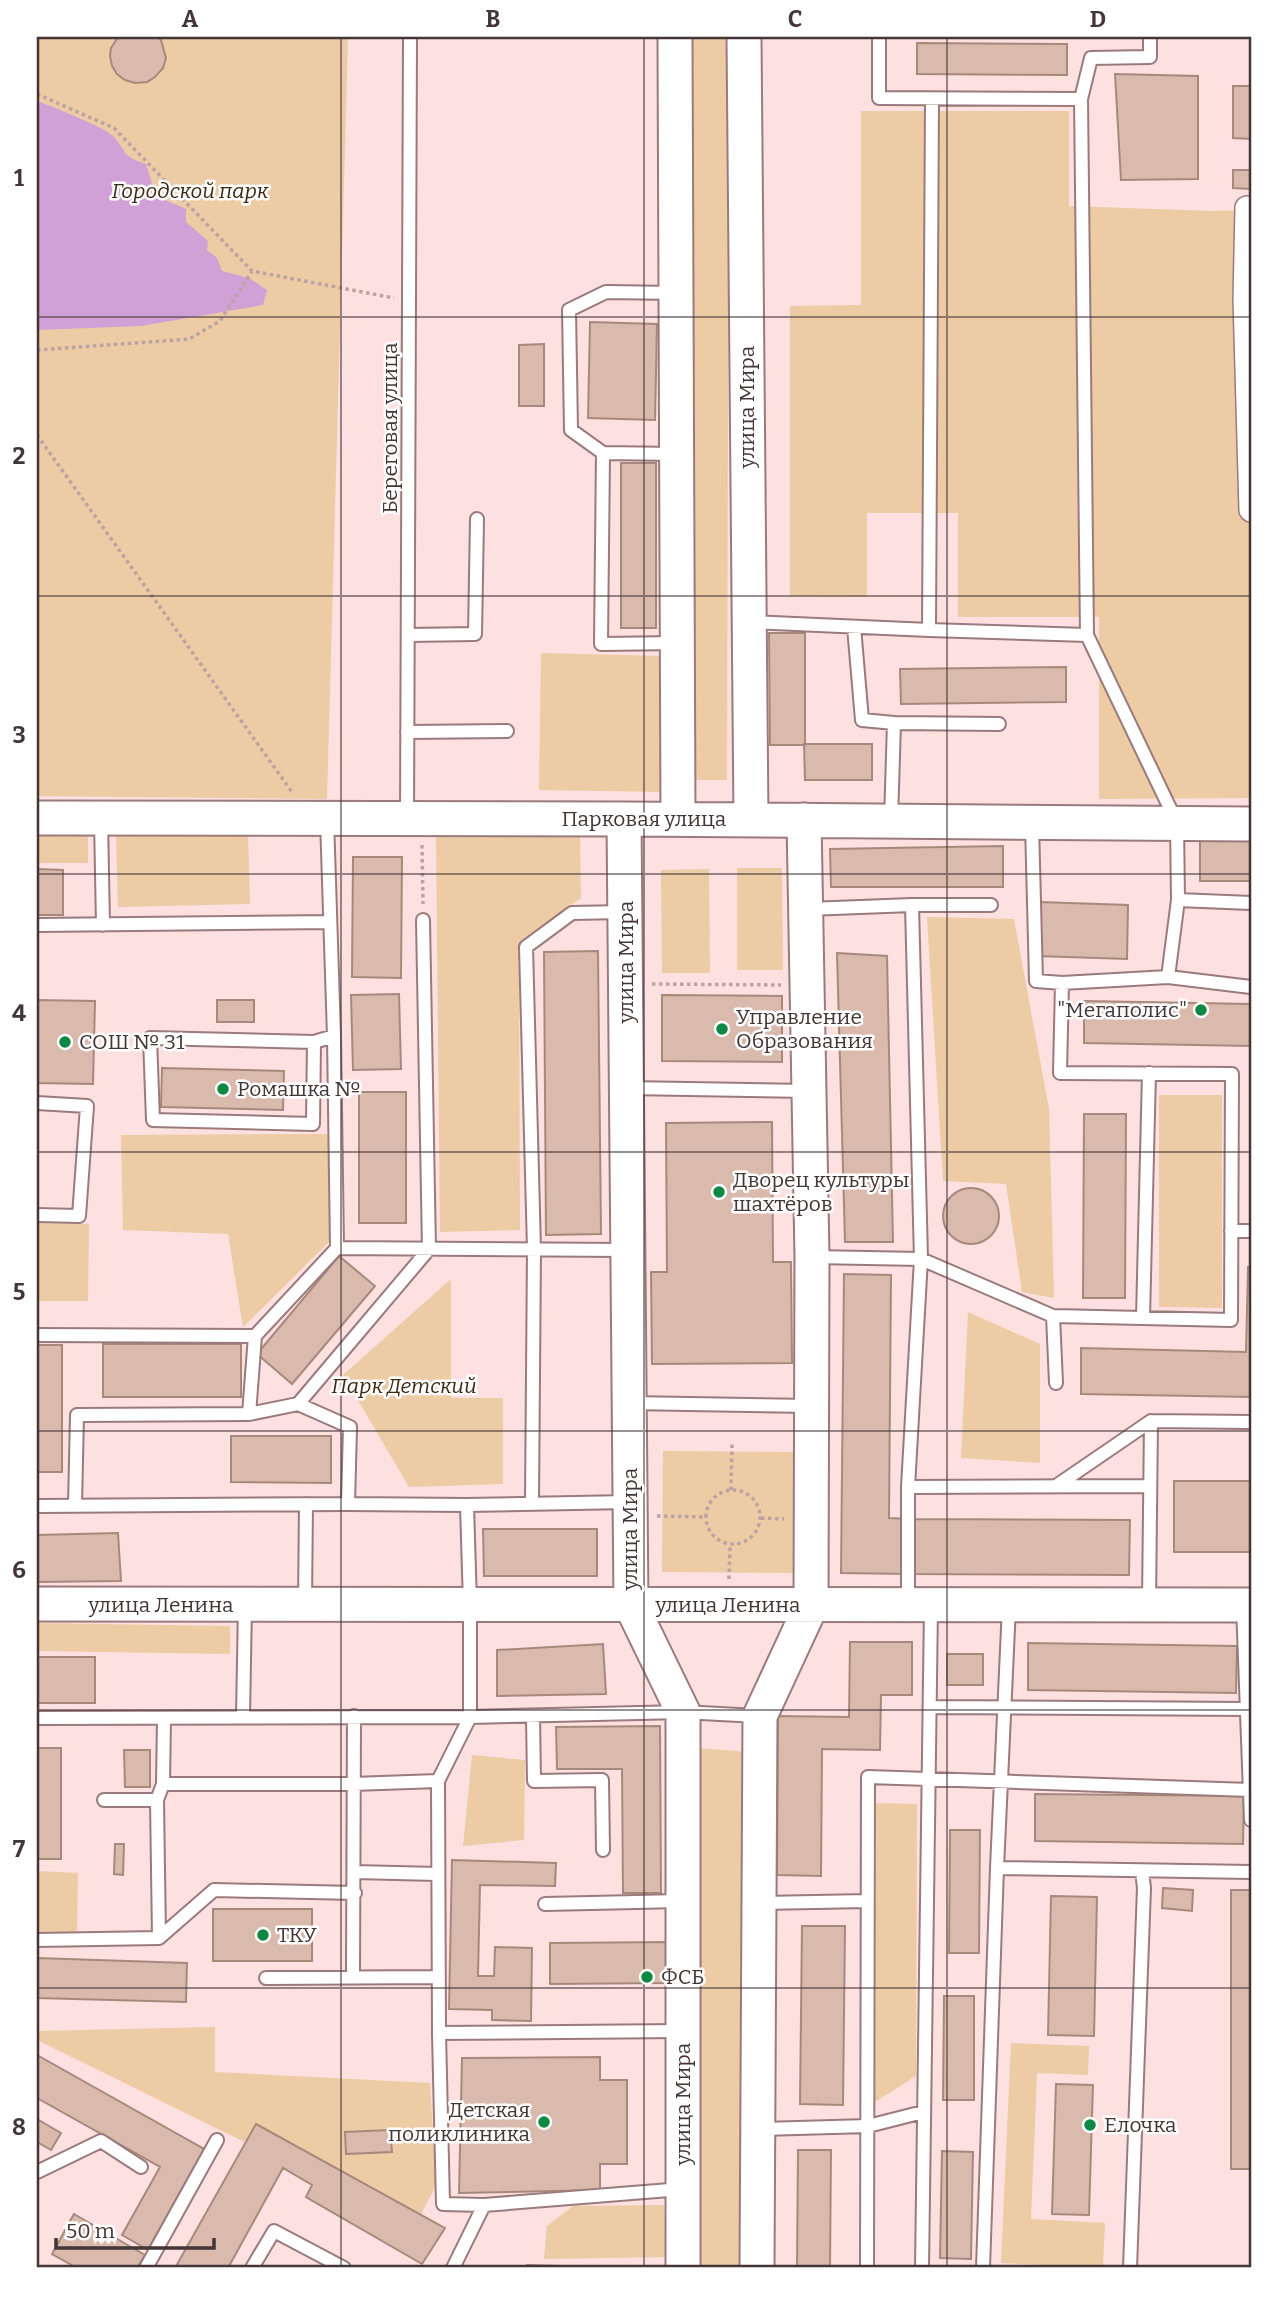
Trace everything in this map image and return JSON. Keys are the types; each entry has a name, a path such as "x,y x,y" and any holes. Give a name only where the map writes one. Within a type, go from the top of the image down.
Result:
{"main road":[{"path":"676,37 678,819"},
{"name":"улица Мира","path":"744,37 751,820"},
{"name":"Парковая улица","path":"37,818 678,819 1251,824"},
{"name":"улица Мира","path":"625,819 631,1605 683,1712 682,2268"},
{"path":"757,2268 760,1716 811,1606 812,1257 804,820"},
{"name":"улица Ленина","path":"37,1604 1149,1605 1247,1615"}],"street":[{"path":"1247,208 1251,510"}],"lane":[{"name":"Береговая улица","path":"410,37 407,732 414,818"},
{"path":"879,37 879,98 1081,99"},
{"path":"1150,37 1150,57 1091,58 1081,99 1087,635 1177,823 1178,900 1168,977"},
{"path":"929,630 932,99"},
{"path":"677,293 606,292 569,310 571,430 603,453 677,454"},
{"path":"603,453 601,644 678,643"},
{"path":"408,635 475,634 477,519"},
{"path":"748,622 1087,635"},
{"path":"854,627 862,720 999,724"},
{"path":"891,821 894,723"},
{"path":"407,732 506,731"},
{"path":"101,818 103,925"},
{"path":"249,1414 255,1336 337,1248 330,922 319,818"},
{"path":"1031,822 1036,981 1062,983 1168,977 1251,988"},
{"path":"1178,900 1251,903"},
{"path":"912,905 921,1259 908,1487 930,1707 922,2268"},
{"path":"806,909 991,905"},
{"path":"532,1502 534,1249 526,947 572,914 625,912"},
{"path":"298,1404 429,1249 424,920"},
{"path":"37,925 330,922"},
{"path":"812,1257 921,1259 1053,1316 1231,1321 1232,1073 1060,1073 1062,983"},
{"path":"314,1042 313,1124 153,1120 150,1038 314,1042 334,1036"},
{"path":"1143,1318 1149,1073"},
{"path":"626,1088 808,1091"},
{"path":"37,1103 87,1106 79,1216 37,1216"},
{"path":"1231,1231 1251,1231"},
{"path":"337,1248 628,1250"},
{"path":"1053,1316 1056,1383"},
{"path":"37,1335 255,1336"},
{"path":"629,1403 812,1406"},
{"path":"75,1506 77,1415 249,1414 298,1404 350,1427 348,1504"},
{"path":"1056,1486 1151,1421 1251,1422"},
{"path":"1149,1605 1151,1421"},
{"path":"908,1487 1150,1486"},
{"path":"37,1506 467,1506 532,1502 630,1509"},
{"path":"306,1504 306,1605"},
{"path":"467,1506 470,1717 438,1781 443,2204 484,2206 684,2189"},
{"path":"243,1717 245,1605"},
{"path":"983,2268 1009,1605"},
{"path":"1247,1615 1251,1821"},
{"path":"930,1707 1247,1709"},
{"path":"37,1718 470,1717 683,1712 760,1716"},
{"path":"353,1976 354,1716"},
{"path":"533,1716 534,1781 602,1780 603,1850"},
{"path":"159,1938 157,1801 163,1784 164,1718"},
{"path":"867,2268 867,1777 1250,1790"},
{"path":"163,1784 438,1781"},
{"path":"104,1800 157,1801"},
{"path":"997,1868 1251,1872"},
{"path":"1130,2268 1144,1888 1142,1871"},
{"path":"354,1872 437,1874"},
{"path":"37,1940 159,1938 214,1890 355,1893"},
{"path":"760,1903 867,1900"},
{"path":"545,1904 682,1901"},
{"path":"266,1978 439,1977"},
{"path":"439,2033 682,2031"},
{"path":"758,2129 868,2126 923,2112"},
{"path":"146,2268 217,2140"},
{"path":"37,2172 101,2141 141,2167"},
{"path":"453,2268 484,2206"},
{"path":"252,2268 274,2231 344,2268"}],"path":[{"path":"37,94 114,128 252,271 410,302"},
{"path":"37,350 189,339 220,321 252,271"},
{"path":"37,399 37,405"},
{"path":"37,435 319,818"},
{"path":"414,818 424,920"},
{"path":"626,984 807,985"},
{"path":"731,1490 732,1444"},
{"path":"731,1490 751,1497 760,1510 761,1518 758,1528 748,1540 740,1544 730,1544 715,1537 706,1517 713,1500 731,1490"},
{"path":"630,1509 706,1517"},
{"path":"729,1605 730,1544"}],"green space":[{"name":"Городской парк","path":"37,37 348,37 327,799 37,796"},
{"path":"691,37 729,37 727,780 689,780"},
{"path":"861,111 1069,111 1069,206 1251,210 1251,798 1099,799 1099,617 958,617 958,513 867,513 867,597 790,596 790,306 861,305"},
{"path":"541,653 664,656 662,792 539,790"},
{"path":"37,828 88,828 88,863 37,863"},
{"path":"248,833 250,904 118,907 116,836"},
{"path":"436,836 580,836 581,898 519,942 520,1230 440,1232"},
{"path":"737,868 782,868 783,970 737,970"},
{"path":"709,869 710,973 662,973 661,870"},
{"path":"927,917 1014,919 1049,1109 1054,1298 1022,1292 1006,1184 943,1181"},
{"path":"1159,1095 1222,1095 1222,1308 1159,1307"},
{"path":"331,1134 331,1240 243,1327 228,1234 123,1230 121,1135"},
{"path":"37,1223 89,1224 88,1301 37,1301"},
{"name":"Парк Детский","path":"451,1279 451,1398 503,1398 503,1484 409,1487 343,1375"},
{"path":"968,1312 1040,1344 1040,1463 961,1458"},
{"path":"663,1451 801,1452 800,1573 662,1572"},
{"path":"37,1623 230,1626 230,1654 37,1651"},
{"path":"695,1748 749,1752 743,2268 692,2268"},
{"path":"472,1755 525,1760 524,1840 463,1846"},
{"path":"876,1803 917,1804 916,2076 875,2102"},
{"path":"37,1871 78,1873 77,1932 37,1933"},
{"path":"215,2027 215,2072 430,2083 436,2185 415,2226 37,2040 37,2031"},
{"path":"1011,2043 1089,2046 1088,2075 1037,2073 1031,2219 1105,2223 1103,2268 1001,2263"},
{"path":"664,2205 666,2257 544,2259 547,2226 573,2206"}],"shaded area":[{"path":"37,101 108,132 128,156 146,164 156,196 186,209 186,222 208,241 207,250 217,258 222,271 249,278 267,290 263,305 141,326 37,330"}],"building":[{"path":"118,37 158,37 166,58 163,68 147,82 125,80 112,66 110,56 111,48"},
{"path":"917,43 1067,44 1067,75 917,74"},
{"path":"1115,74 1198,76 1198,179 1121,180"},
{"path":"1233,86 1251,86 1251,139 1233,138"},
{"path":"1233,170 1251,170 1251,189 1233,188"},
{"path":"590,322 657,324 655,420 588,418"},
{"path":"544,344 544,406 519,406 519,345"},
{"path":"621,463 656,463 656,628 621,628"},
{"path":"769,633 805,633 805,745 770,745"},
{"path":"1066,667 1066,702 901,704 900,669"},
{"path":"804,744 872,744 872,780 805,780"},
{"path":"1200,840 1251,840 1251,881 1200,881"},
{"path":"1003,846 1003,887 831,887 830,849"},
{"path":"353,857 402,857 401,978 352,977"},
{"path":"37,869 63,870 63,915 37,915"},
{"path":"1039,902 1128,905 1127,959 1037,956"},
{"path":"598,951 601,1234 546,1235 544,952"},
{"path":"837,953 887,956 893,1242 845,1242"},
{"path":"399,994 401,1069 353,1070 351,995"},
{"name":"Управление Образования","path":"662,995 782,996 782,1062 662,1061"},
{"name":"СОШ № 31","path":"37,1000 95,1001 93,1084 37,1083"},
{"path":"217,1000 254,1000 254,1022 217,1022"},
{"path":"1084,1001 1251,1004 1251,1046 1084,1043"},
{"name":"Ромашка №","path":"162,1068 284,1071 283,1110 161,1107"},
{"path":"359,1092 406,1092 406,1223 359,1223"},
{"path":"1084,1114 1126,1114 1125,1298 1083,1298"},
{"name":"Дворец культуры шахтёров","path":"772,1122 773,1262 791,1262 792,1363 652,1364 651,1272 667,1272 666,1123"},
{"path":"971,1188 986,1193 994,1201 999,1216 994,1231 986,1239 971,1244 956,1239 948,1231 943,1216 948,1201 956,1193"},
{"path":"339,1256 375,1286 292,1384 257,1354"},
{"path":"1248,1267 1251,1267 1251,1397 1081,1394 1081,1348 1246,1352"},
{"path":"844,1274 891,1275 889,1518 909,1519 908,1574 841,1573"},
{"path":"103,1344 241,1344 241,1397 103,1397"},
{"path":"37,1345 62,1345 62,1472 37,1472"},
{"path":"231,1436 331,1436 331,1483 231,1482"},
{"path":"1174,1481 1251,1481 1251,1552 1174,1552"},
{"path":"909,1519 1130,1520 1129,1575 908,1574"},
{"path":"483,1529 597,1529 597,1576 484,1576"},
{"path":"118,1533 121,1581 37,1582 37,1535"},
{"path":"850,1642 912,1642 912,1695 881,1695 880,1750 822,1749 821,1876 777,1875 778,1716 849,1717"},
{"path":"1028,1643 1237,1646 1236,1693 1028,1690"},
{"path":"603,1644 606,1694 497,1696 497,1650"},
{"path":"947,1654 983,1654 983,1685 947,1685"},
{"path":"37,1657 95,1657 95,1703 37,1703"},
{"path":"660,1726 661,1893 623,1893 622,1769 557,1769 556,1727"},
{"path":"37,1748 61,1748 61,1859 37,1859"},
{"path":"124,1750 150,1750 150,1787 125,1787"},
{"path":"1035,1794 1244,1796 1243,1844 1035,1841"},
{"path":"950,1830 980,1830 979,1953 949,1953"},
{"path":"115,1844 124,1844 123,1875 114,1874"},
{"path":"452,1860 556,1863 555,1886 480,1885 478,1976 494,1976 495,1947 532,1948 531,2021 492,2020 492,2010 449,2009"},
{"path":"1163,1888 1193,1890 1192,1911 1162,1908"},
{"path":"1231,1890 1251,1890 1251,2169 1231,2169"},
{"path":"1051,1896 1097,1897 1094,2036 1048,2035"},
{"name":"ТКУ","path":"213,1909 312,1909 312,1961 213,1961"},
{"path":"802,1926 845,1926 843,2105 800,2104"},
{"path":"666,1942 666,1983 550,1984 550,1943"},
{"path":"37,1958 187,1963 186,2002 37,1998"},
{"path":"944,1996 974,1996 974,2100 943,2100"},
{"path":"37,2055 204,2149 148,2250 122,2235 160,2167 37,2098"},
{"name":"Детская поликлиника","path":"600,2057 600,2080 627,2080 627,2164 600,2164 600,2190 459,2193 462,2058"},
{"path":"1056,2084 1093,2085 1089,2215 1052,2214"},
{"path":"37,2119 61,2133 51,2150 37,2142"},
{"path":"256,2124 445,2228 422,2264 306,2197 312,2185 283,2168 228,2268 175,2268"},
{"path":"390,2130 392,2152 346,2154 345,2132"},
{"path":"798,2150 831,2150 830,2268 797,2268"},
{"path":"942,2151 973,2152 971,2259 940,2258"},
{"path":"74,2214 145,2255 137,2268 77,2268 52,2254"},
{"path":"527,2265 631,2268 527,2268"}],"place":[{"name":"\"Мегаполис\"","path":"1201,1010"},
{"name":"Управление Образования","path":"722,1029"},
{"name":"СОШ № 31","path":"65,1042"},
{"name":"Ромашка №","path":"223,1089"},
{"name":"Дворец культуры шахтёров","path":"719,1192"},
{"name":"ТКУ","path":"263,1935"},
{"name":"ФСБ","path":"647,1977"},
{"name":"Детская поликлиника","path":"544,2122"},
{"name":"Елочка","path":"1090,2125"}]}
